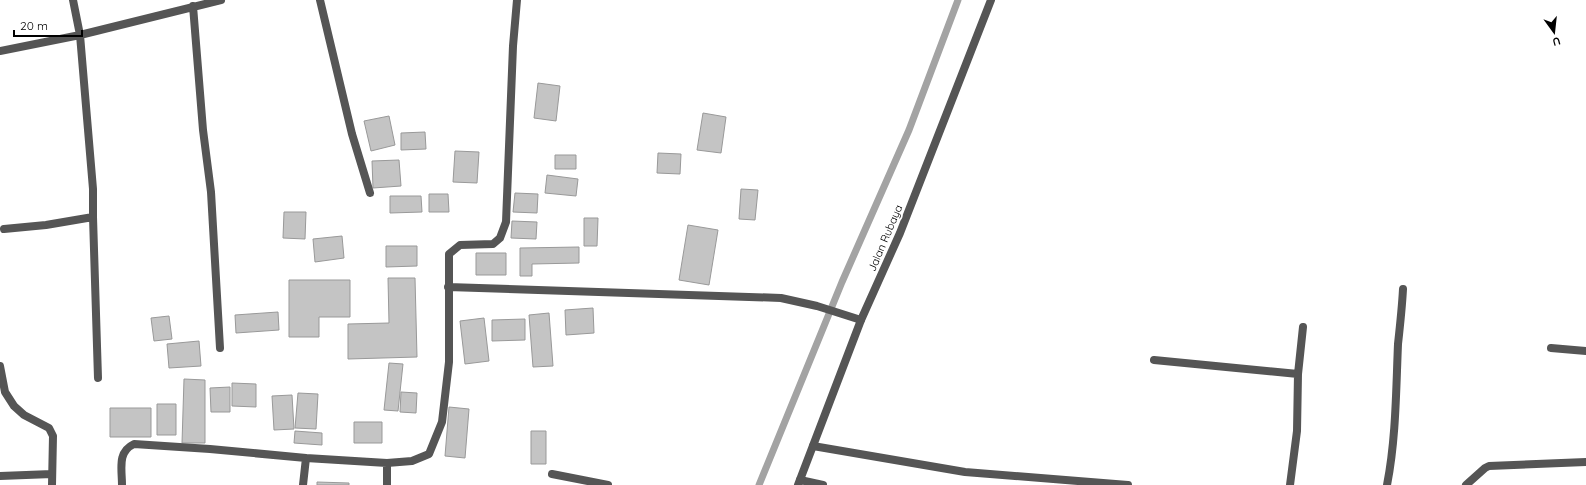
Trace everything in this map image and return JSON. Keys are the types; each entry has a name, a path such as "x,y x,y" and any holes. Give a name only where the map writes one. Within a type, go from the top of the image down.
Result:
{"street":[{"path":"73,0 80,35 93,190 98,378"},
{"path":"0,51 80,35 222,0"},
{"path":"320,0 352,134 370,193"},
{"path":"122,485 122,454 126,448 134,444 306,458 387,462 412,461 429,454 442,422 449,362 449,254 460,245 493,244 500,238 506,222 513,46 517,0"},
{"name":"Jalan Rubaya","path":"799,483 861,320 900,233 992,0"},
{"path":"193,6 203,130 210,192 220,348"},
{"path":"4,229 46,225 93,217"},
{"path":"448,287 781,298 817,306 861,320"},
{"path":"1388,485 1395,417 1398,343 1403,289"},
{"path":"1290,485 1297,431 1298,374 1303,327"},
{"path":"1551,348 1586,351"},
{"path":"1154,360 1298,374"},
{"path":"0,366 2,392 14,406 24,414 49,428 53,436 52,485"},
{"path":"813,446 965,472 1128,485"},
{"path":"303,485 306,458"},
{"path":"387,462 387,485"},
{"path":"1466,485 1484,468 1489,466 1586,462"},
{"path":"0,476 52,474"},
{"path":"552,474 608,485"},
{"path":"799,483 823,485"}],"building":[{"path":"538,83 560,86 556,121 534,118"},
{"path":"703,113 726,117 721,153 697,150"},
{"path":"389,116 395,145 371,151 364,121"},
{"path":"425,132 426,149 401,150 401,133"},
{"path":"455,151 479,152 477,183 453,182"},
{"path":"658,153 681,154 680,174 657,173"},
{"path":"555,155 576,155 576,169 555,169"},
{"path":"399,160 401,186 373,188 372,161"},
{"path":"547,175 578,179 576,196 545,193"},
{"path":"741,189 758,190 755,220 739,219"},
{"path":"515,193 538,194 537,213 513,212"},
{"path":"429,194 448,194 449,212 429,212"},
{"path":"390,196 421,196 422,212 390,213"},
{"path":"284,212 306,212 305,239 283,238"},
{"path":"584,218 598,218 597,246 584,246"},
{"path":"512,221 537,222 536,239 511,238"},
{"path":"688,225 718,230 709,285 679,280"},
{"path":"342,236 344,258 315,262 313,239"},
{"path":"386,246 417,246 417,266 386,267"},
{"path":"579,247 579,263 532,264 532,276 520,276 520,248"},
{"path":"476,253 506,253 506,275 476,275"},
{"path":"388,278 415,278 417,357 348,359 348,324 389,323"},
{"path":"289,280 350,280 350,317 319,317 319,337 289,337"},
{"path":"593,308 594,333 566,335 565,310"},
{"path":"278,312 279,330 236,333 235,315"},
{"path":"549,313 553,366 533,367 529,315"},
{"path":"169,316 172,339 154,341 151,318"},
{"path":"484,318 489,361 465,364 460,321"},
{"path":"525,319 525,340 492,341 492,320"},
{"path":"199,341 201,366 169,368 167,344"},
{"path":"389,363 403,364 398,411 384,410"},
{"path":"184,379 205,380 205,443 182,443"},
{"path":"232,383 256,384 256,407 232,406"},
{"path":"230,387 230,412 211,412 210,388"},
{"path":"401,392 417,393 416,413 400,412"},
{"path":"298,393 318,394 316,429 295,428"},
{"path":"292,395 294,429 274,430 272,396"},
{"path":"157,404 176,404 176,435 157,435"},
{"path":"449,407 469,409 465,458 445,456"},
{"path":"110,408 151,408 151,437 110,437"},
{"path":"354,422 382,422 382,443 354,443"},
{"path":"295,431 322,433 322,445 294,443"},
{"path":"531,431 546,431 546,464 531,464"},
{"path":"317,482 349,483 349,485 317,485"}],"waterway":[{"path":"759,485 842,282 909,130 958,0"}]}
